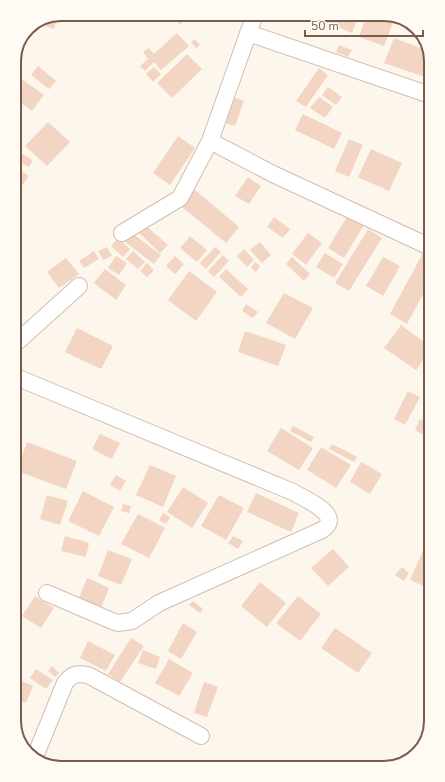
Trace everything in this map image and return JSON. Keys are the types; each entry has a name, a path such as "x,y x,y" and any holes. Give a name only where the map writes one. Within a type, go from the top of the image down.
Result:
{"street":[{"path":"122,233 180,198 210,141 252,21"},
{"path":"248,33 424,93"},
{"path":"210,141 272,174 424,244"},
{"path":"21,338 79,286"},
{"path":"21,379 292,492 319,507 328,514 330,518 329,524 322,530 159,603 132,621 118,623 48,593"},
{"path":"37,752 65,683 72,675 78,673 88,675 201,736"}],"building":[{"path":"177,21 184,21 180,25"},
{"path":"323,21 356,21 352,33"},
{"path":"365,21 393,22 384,46 359,37"},
{"path":"56,22 54,29 43,26"},
{"path":"177,33 189,46 161,70 154,62 145,71 140,66 148,59 143,52 149,48 154,54"},
{"path":"394,38 422,49 424,56 424,77 384,63"},
{"path":"195,39 200,45 196,48 191,42"},
{"path":"339,45 352,50 348,57 336,52"},
{"path":"187,54 202,69 172,98 157,83"},
{"path":"38,66 56,81 49,89 31,75"},
{"path":"154,67 161,74 153,82 146,74"},
{"path":"319,68 328,75 306,107 296,101"},
{"path":"23,80 44,95 32,111 21,103 21,83"},
{"path":"328,87 342,97 336,105 322,95"},
{"path":"233,97 244,101 235,126 224,123"},
{"path":"319,97 333,107 325,118 310,108"},
{"path":"303,114 342,133 334,149 295,130"},
{"path":"48,122 70,142 47,166 25,146"},
{"path":"178,136 195,148 170,185 153,173"},
{"path":"349,139 363,145 349,177 335,171"},
{"path":"371,149 402,163 389,191 358,177"},
{"path":"21,153 33,160 29,167 21,163"},
{"path":"21,171 29,176 21,187"},
{"path":"248,177 261,186 249,204 235,196"},
{"path":"195,190 239,227 226,243 181,206"},
{"path":"348,215 364,225 344,258 328,248"},
{"path":"274,217 290,229 283,238 267,227"},
{"path":"145,225 168,245 160,253 138,232"},
{"path":"368,229 382,238 349,291 335,283"},
{"path":"132,233 161,255 154,264 125,242"},
{"path":"308,233 322,243 306,265 292,254"},
{"path":"190,236 207,250 197,262 180,248"},
{"path":"118,238 130,249 123,257 111,246"},
{"path":"260,242 271,255 262,263 250,250"},
{"path":"107,247 112,256 103,260 98,251"},
{"path":"215,247 221,252 206,269 200,263"},
{"path":"244,249 254,260 247,267 237,256"},
{"path":"94,251 99,259 84,268 79,261"},
{"path":"133,251 145,262 138,269 126,259"},
{"path":"325,253 343,264 334,278 316,267"},
{"path":"423,253 424,292 407,324 390,314"},
{"path":"223,255 229,261 214,277 208,271"},
{"path":"116,256 127,263 119,275 108,268"},
{"path":"175,256 184,264 175,274 166,266"},
{"path":"292,257 310,274 304,281 286,264"},
{"path":"383,257 400,266 383,296 366,286"},
{"path":"66,258 79,274 59,288 47,272"},
{"path":"255,262 260,266 256,272 251,268"},
{"path":"147,263 154,270 147,277 140,271"},
{"path":"105,269 126,285 116,300 94,283"},
{"path":"226,269 248,289 241,297 219,277"},
{"path":"189,271 217,292 196,321 168,300"},
{"path":"284,293 313,308 295,339 266,323"},
{"path":"246,304 258,312 253,318 242,311"},
{"path":"401,325 424,342 424,359 416,370 384,348"},
{"path":"77,328 113,346 101,369 65,352"},
{"path":"245,331 286,345 278,366 238,352"},
{"path":"408,391 420,397 405,425 394,419"},
{"path":"420,419 424,421 424,435 415,430"},
{"path":"293,426 314,437 311,442 290,431"},
{"path":"281,428 313,448 299,470 267,451"},
{"path":"100,434 120,443 112,459 92,449"},
{"path":"27,442 77,461 66,489 21,472 21,459"},
{"path":"332,444 357,457 354,462 329,449"},
{"path":"321,447 351,465 336,488 307,470"},
{"path":"361,462 382,474 370,494 350,482"},
{"path":"150,465 176,476 163,507 136,495"},
{"path":"116,475 126,481 120,491 110,485"},
{"path":"183,487 208,503 192,528 167,512"},
{"path":"83,491 114,507 99,536 68,521"},
{"path":"256,493 299,513 291,532 247,512"},
{"path":"47,495 68,501 60,525 40,519"},
{"path":"219,495 244,508 226,540 201,526"},
{"path":"123,504 131,506 129,513 121,511"},
{"path":"163,513 170,517 166,524 159,520"},
{"path":"138,514 165,528 149,558 121,544"},
{"path":"65,536 89,543 86,557 61,551"},
{"path":"233,536 243,541 238,549 228,543"},
{"path":"424,548 424,586 410,580"},
{"path":"333,549 349,567 328,586 311,568"},
{"path":"108,550 132,559 121,585 98,576"},
{"path":"402,567 409,573 404,581 395,575"},
{"path":"87,578 109,588 101,608 79,598"},
{"path":"260,582 286,603 267,627 241,606"},
{"path":"35,596 54,608 41,628 22,616"},
{"path":"298,596 321,614 300,641 276,623"},
{"path":"193,601 203,609 200,613 189,605"},
{"path":"183,623 197,632 181,659 168,651"},
{"path":"335,628 372,653 358,673 321,648"},
{"path":"131,638 144,646 120,682 108,674"},
{"path":"88,641 115,655 106,671 80,658"},
{"path":"143,650 160,657 156,669 138,663"},
{"path":"169,659 193,673 179,696 155,683"},
{"path":"52,666 59,673 55,677 48,671"},
{"path":"36,669 53,680 46,689 30,678"},
{"path":"21,680 33,686 26,703 21,701"},
{"path":"204,682 218,687 207,717 194,713"}]}
